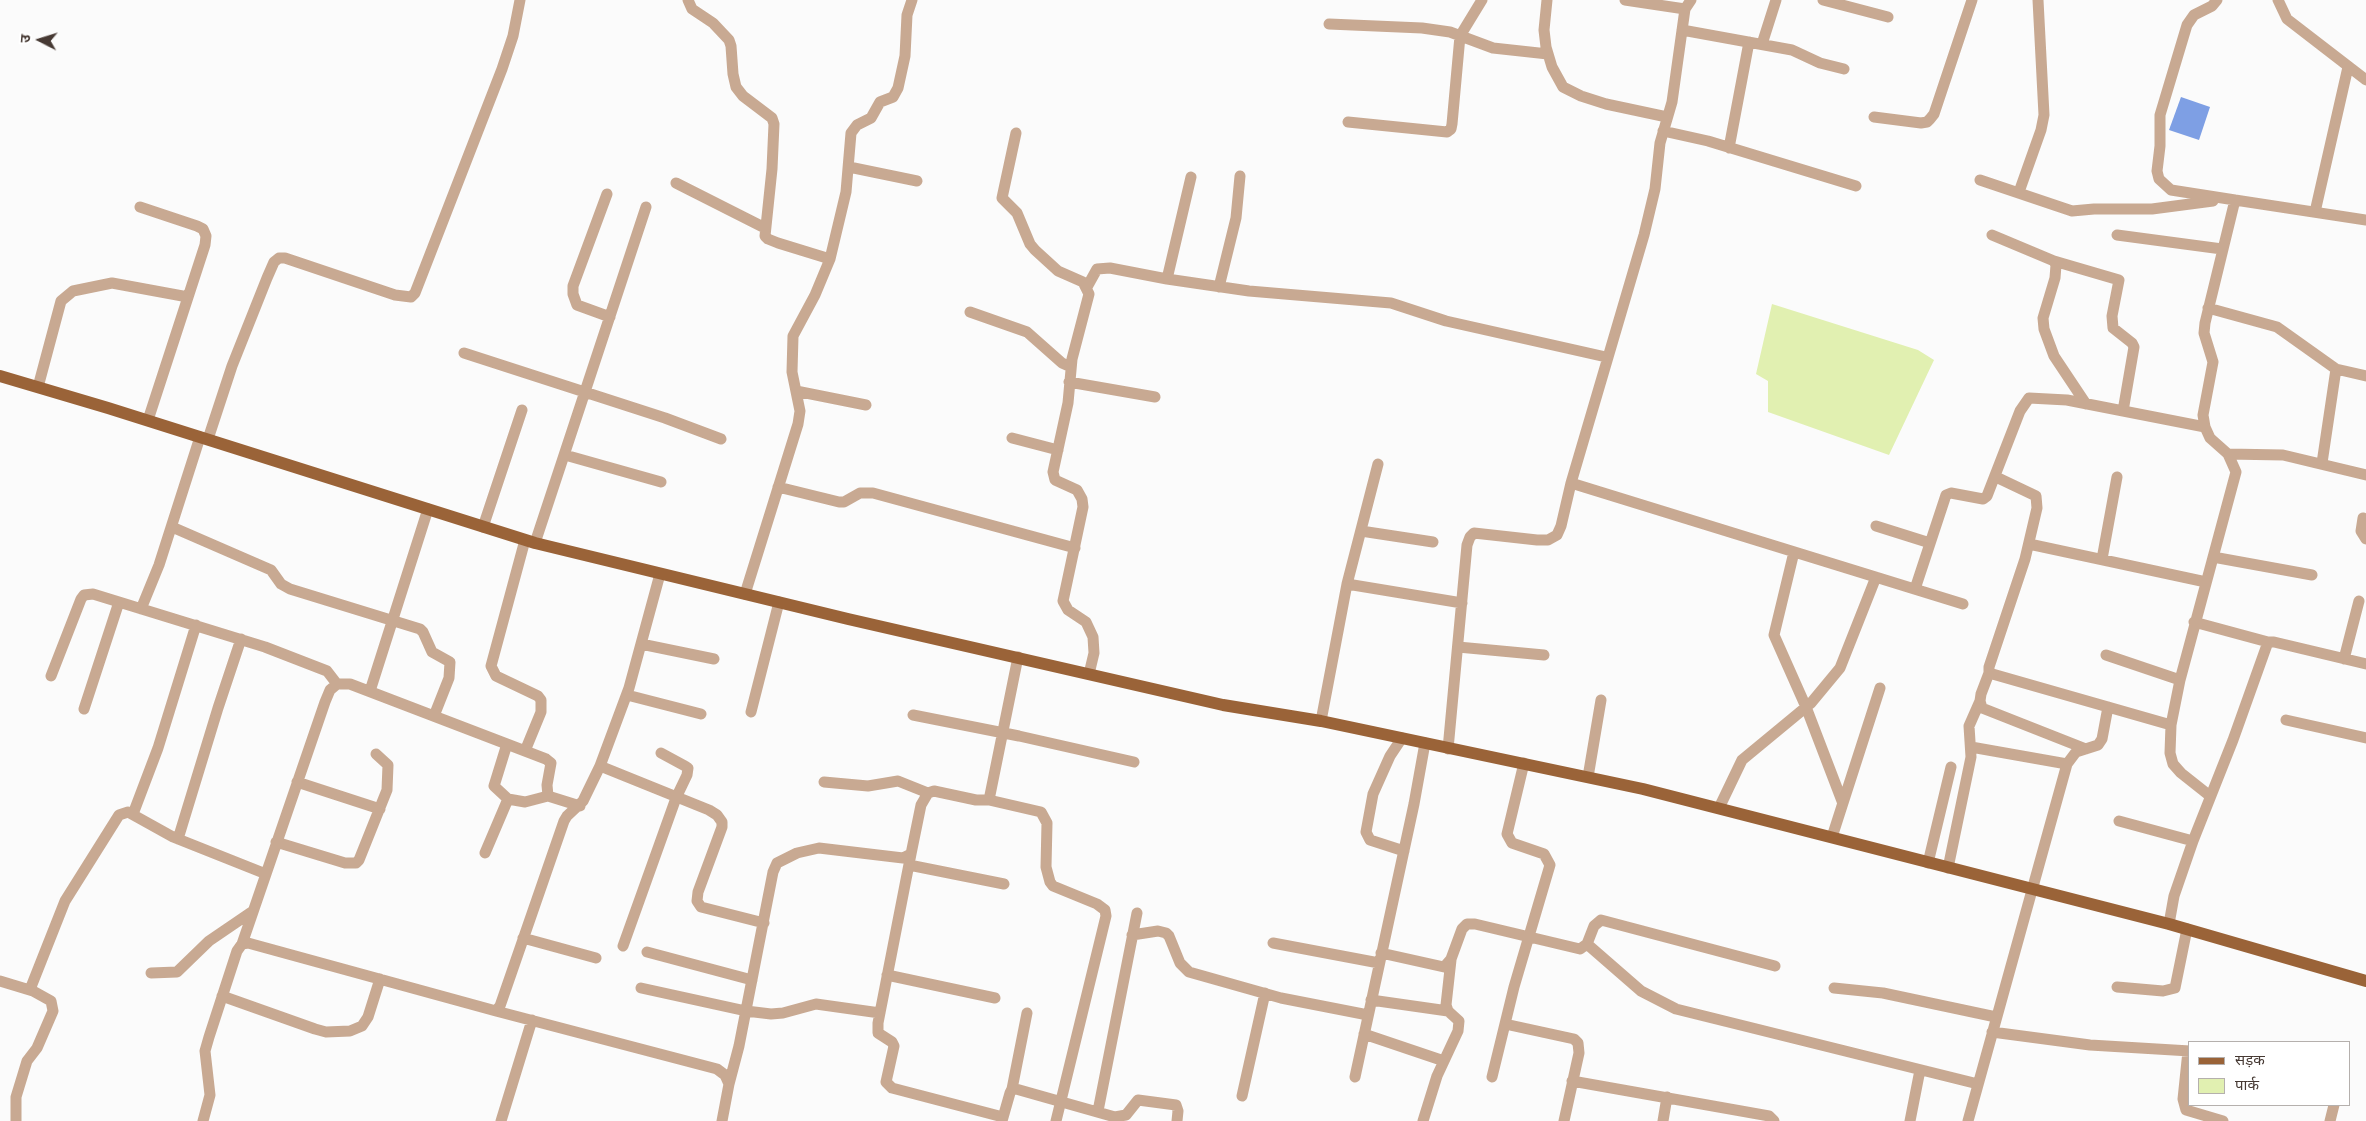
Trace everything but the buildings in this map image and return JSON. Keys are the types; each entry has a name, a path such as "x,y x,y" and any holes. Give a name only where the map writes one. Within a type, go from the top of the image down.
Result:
{"main road":[{"path":"0,376 148,420 530,542 1223,706 1321,721 1448,749 1524,763 1719,808 2031,890 2169,924 2366,982"}],"street":[{"path":"142,609 204,438 274,262 279,258 285,258 395,295 411,297 415,293 504,62 517,19 520,0"},
{"path":"688,0 692,9 713,23 729,40 736,87 743,96 772,118 774,124 772,169 765,236 768,239 830,259"},
{"path":"745,594 798,424 800,411 792,372 793,336 815,295 830,259 846,192 849,167 849,138 854,128 870,118 880,102 893,97 898,88 904,56 906,15 912,0"},
{"path":"1348,122 1447,132 1451,129 1460,36 1482,0"},
{"path":"1547,0 1544,30 1548,54 1560,83 1568,91 1606,104 1667,117"},
{"path":"1448,749 1470,537 1474,533 1481,532 1548,540 1557,535 1606,357 1644,235 1655,189 1663,131 1672,102 1682,30 1688,4 1625,0"},
{"path":"1762,44 1776,0"},
{"path":"1824,0 1888,17"},
{"path":"2019,192 2041,130 2044,115 2038,0"},
{"path":"2217,0 2212,6 2194,15 2186,25 2160,115 2159,179 2172,190 2366,220"},
{"path":"2278,0 2287,19 2366,80"},
{"path":"1874,117 1921,123 1927,122 1930,119 1934,114 1971,2"},
{"path":"1329,24 1422,28 1450,32 1493,48 1548,54"},
{"path":"1682,30 1792,50 1820,63 1844,69"},
{"path":"1729,148 1749,42"},
{"path":"2315,212 2348,67"},
{"path":"1663,131 1729,148 1856,186"},
{"path":"1016,133 1002,198 1018,213 1030,244 1035,250 1058,271 1083,282 1089,294 1071,367 1068,403 1053,472 1055,480 1077,490 1082,500 1083,507 1063,601 1068,610 1086,622 1093,637 1094,653 1090,674"},
{"path":"849,167 917,181"},
{"path":"1219,287 1236,218 1240,176"},
{"path":"1167,279 1191,177"},
{"path":"1980,180 2072,211 2094,209 2152,210 2209,203 2219,198"},
{"path":"676,183 765,228"},
{"path":"607,194 573,286 573,294 577,305 610,316"},
{"path":"2210,796 2174,764 2170,754 2171,725 2194,622 2236,472 2228,454 2210,438 2205,427 2204,400 2213,362 2204,333 2208,308 2235,200"},
{"path":"140,206 203,230 206,236 205,245 148,420"},
{"path":"525,751 541,712 541,700 538,696 496,676 490,666 530,542 565,454 646,207"},
{"path":"1992,235 2054,261 2119,280 2112,316 2113,328 2132,343 2134,347 2123,411"},
{"path":"2117,236 2222,249"},
{"path":"2054,261 2057,269 2043,318 2046,337 2054,356 2086,404"},
{"path":"1087,287 1097,269 1110,268 1219,287 1391,303 1446,321 1606,357"},
{"path":"38,387 61,301 73,291 112,283 188,297"},
{"path":"2208,308 2277,327 2336,369 2366,376"},
{"path":"970,312 1027,332 1062,364 1071,367"},
{"path":"464,353 721,439"},
{"path":"2322,463 2336,369"},
{"path":"1069,382 1155,397"},
{"path":"796,391 866,405"},
{"path":"1915,589 1946,495 1951,493 1983,499 1987,496 1996,477 2020,410 2029,398 2086,404 2205,427"},
{"path":"483,527 522,410"},
{"path":"1012,438 1058,450"},
{"path":"565,454 661,482"},
{"path":"2228,454 2283,455 2366,475"},
{"path":"1321,721 1347,584 1378,464"},
{"path":"1948,868 1966,789 1971,757 1969,726 1989,673 1989,667 2029,544 2037,508 2036,496 1996,477"},
{"path":"2102,559 2117,477"},
{"path":"1571,483 1963,604"},
{"path":"778,487 839,502 844,502 860,493 872,493 1075,548"},
{"path":"370,692 428,509"},
{"path":"2363,518 2361,531 2366,539"},
{"path":"1876,526 1930,543"},
{"path":"172,527 271,570 281,584 290,589 420,628 432,652 450,662 448,678 434,716"},
{"path":"1361,531 1433,542"},
{"path":"2029,544 2206,582"},
{"path":"1794,552 1774,635 1806,707 1842,801"},
{"path":"2213,558 2312,575"},
{"path":"496,1011 500,1006 564,821 567,816 580,806 600,766 627,695 660,574"},
{"path":"1719,808 1742,760 1806,707 1840,668 1876,577"},
{"path":"1347,584 1462,603"},
{"path":"51,676 84,595 93,594 196,625 327,671 337,684"},
{"path":"2344,659 2359,601"},
{"path":"84,709 119,602"},
{"path":"751,712 779,602"},
{"path":"2194,622 2268,642 2366,664"},
{"path":"133,814 158,748 196,625"},
{"path":"178,839 241,640"},
{"path":"2169,924 2174,896 2192,842 2233,740 2268,642"},
{"path":"641,644 714,659"},
{"path":"1458,647 1544,655"},
{"path":"2106,655 2180,680"},
{"path":"989,800 1018,657"},
{"path":"1989,673 2171,725"},
{"path":"203,1121 210,1095 206,1051 222,996 237,951 242,944 330,690 337,684 344,682 525,751 551,763 547,785 548,796"},
{"path":"1832,837 1842,801 1880,688"},
{"path":"627,695 701,714"},
{"path":"1588,777 1601,700"},
{"path":"1980,700 1982,708 1988,711 2086,749"},
{"path":"1968,1121 2067,764 2076,752 2098,745 2102,739 2108,708"},
{"path":"913,716 1003,732 1134,762"},
{"path":"2286,720 2366,738"},
{"path":"1402,738 1390,756 1373,794 1366,832 1370,840 1404,851"},
{"path":"1355,1077 1404,851 1425,743"},
{"path":"507,744 494,786 497,791 508,799 525,802 548,796 580,806"},
{"path":"1971,747 2067,764"},
{"path":"623,946 676,798 687,775 688,768 661,753"},
{"path":"276,842 345,863 356,863 364,851 387,790 389,770 385,760 376,754"},
{"path":"1492,1077 1550,865 1544,854 1512,844 1506,834 1524,763"},
{"path":"600,766 714,812 722,822 698,892 697,901 699,905 764,923"},
{"path":"1928,863 1951,768"},
{"path":"297,782 380,809"},
{"path":"824,782 868,786 898,782 928,793 934,791 976,800 989,800 1041,812 1047,822 1046,867 1050,882 1053,886 1097,904 1105,910 1106,916 1056,1121"},
{"path":"928,793 921,805 880,1013 878,1034 892,1042 894,1046 886,1077 888,1086 1003,1119 1012,1090 1027,1013"},
{"path":"485,853 505,802 508,799"},
{"path":"33,991 31,987 70,891 118,815 128,812 178,839 266,874"},
{"path":"2119,821 2192,842"},
{"path":"722,1121 773,872 778,863 786,857 819,848 910,859 1004,884"},
{"path":"151,973 176,972 209,941 253,911"},
{"path":"1093,1114 1137,913"},
{"path":"1273,943 1438,968 1448,965 1462,928 1467,924 1530,936 1580,949 1587,944 1597,922 1605,921 1775,966"},
{"path":"2117,987 2164,991 2175,988 2187,929"},
{"path":"1132,935 1158,931 1166,933 1180,963 1189,972 1265,993 1368,1015"},
{"path":"523,938 596,958"},
{"path":"242,944 248,943 717,1069 726,1075 729,1084"},
{"path":"1587,944 1641,991 1676,1009 1734,1025 1978,1084"},
{"path":"647,952 752,980"},
{"path":"1423,1121 1444,1061 1454,1042 1459,1026 1458,1021 1448,1011 1446,1005 1451,959"},
{"path":"887,975 995,998"},
{"path":"222,996 315,1029 326,1032 350,1031 362,1026 368,1017 380,979"},
{"path":"0,981 33,991 51,1001 53,1011 37,1048 26,1061 16,1097 16,1121"},
{"path":"641,988 746,1011 783,1013 816,1004 880,1013"},
{"path":"1834,988 1891,994 1996,1017"},
{"path":"1242,1096 1265,993"},
{"path":"1371,1000 1448,1011"},
{"path":"504,1120 532,1020"},
{"path":"1505,1024 1574,1039 1578,1043 1579,1053 1564,1121"},
{"path":"1992,1032 2090,1045 2188,1051"},
{"path":"1364,1034 1444,1061"},
{"path":"2188,1059 2183,1098 2186,1110 2223,1121"},
{"path":"1910,1121 1920,1070"},
{"path":"1572,1082 1769,1116 1774,1121"},
{"path":"1012,1090 1021,1089 1061,1101 1093,1114 1122,1119 1138,1100 1176,1106 1178,1111 1177,1121"},
{"path":"1663,1121 1667,1097"},
{"path":"2330,1121 2334,1106"}],"green space":[{"path":"1772,304 1918,350 1934,360 1889,455 1768,412 1768,381 1756,374"}],"water":[{"path":"2181,97 2210,107 2199,140 2169,130"}]}
